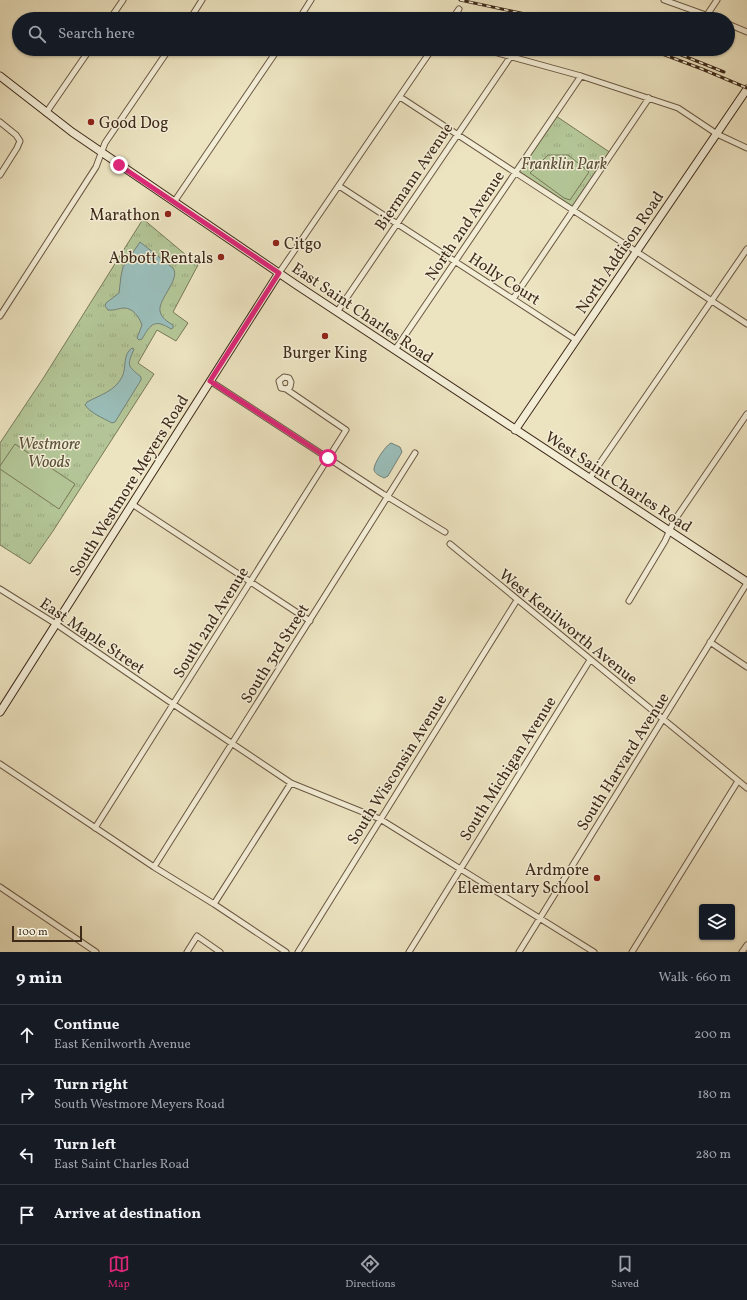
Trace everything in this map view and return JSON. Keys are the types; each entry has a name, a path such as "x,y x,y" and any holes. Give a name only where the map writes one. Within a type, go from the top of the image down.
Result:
{"street":[{"path":"115,12 123,0"},
{"path":"194,12 202,0"},
{"path":"303,12 312,0"},
{"path":"664,0 698,12"},
{"path":"709,12 717,0"},
{"path":"735,27 747,32"},
{"path":"46,113 85,56"},
{"path":"0,316 96,167 105,144 164,56"},
{"path":"174,202 273,56"},
{"path":"279,273 427,56"},
{"path":"511,56 581,76 678,108 717,134 747,148"},
{"name":"Biermann Avenue","path":"337,312 511,56"},
{"name":"East Saint Charles Road","path":"0,76 46,113 101,153 337,312 476,403"},
{"name":"North 2nd Avenue","path":"395,350 581,76"},
{"name":"North Addison Road","path":"515,430 747,89"},
{"path":"400,97 747,324"},
{"path":"513,299 649,98"},
{"path":"0,122 16,135 20,141 0,175"},
{"name":"Holly Court","path":"339,186 576,340"},
{"path":"589,479 747,249"},
{"name":"South Westmore Meyers Road","path":"0,712 279,273"},
{"path":"210,381 388,497 445,532"},
{"name":"South 2nd Avenue","path":"95,828 346,430 286,389"},
{"name":"West Saint Charles Road","path":"476,403 747,583"},
{"path":"629,600 666,542 674,521 747,414"},
{"name":"South 3rd Street","path":"154,867 415,453"},
{"path":"132,504 310,621"},
{"name":"West Kenilworth Avenue","path":"450,544 747,788"},
{"name":"South Harvard Avenue","path":"519,952 747,583"},
{"name":"East Maple Street","path":"0,589 56,624 291,783 380,819 594,952"},
{"name":"South Wisconsin Avenue","path":"298,952 517,600"},
{"path":"710,642 747,667"},
{"name":"South Michigan Avenue","path":"409,952 590,660"},
{"path":"0,764 154,867 214,904 286,952"},
{"path":"632,952 738,781"},
{"path":"214,904 291,783"},
{"path":"0,887 96,952"},
{"path":"187,952 197,936 220,952"},
{"path":"742,952 747,945"}],"green space":[{"name":"Franklin Park","path":"556,116 611,153 573,209 518,172"},
{"path":"548,155 568,155 589,172 570,200 564,198 530,173"},
{"name":"Westmore Woods","path":"143,219 198,265 173,312 188,323 176,341 157,330 138,363 154,374 53,531 30,564 0,545 0,443 44,377"},
{"path":"15,444 75,484 59,509 0,469 0,466"}],"water":[{"path":"140,242 173,268 175,273 172,283 160,306 160,311 163,318 173,325 173,328 171,329 161,324 154,324 148,329 142,339 139,340 137,338 142,325 135,314 127,308 108,310 105,306 106,303 119,293 123,267"},
{"path":"132,348 134,349 129,362 133,370 141,377 141,380 115,422 112,423 93,413 85,405 87,402 102,395 119,382 122,377 127,354"},
{"path":"391,443 400,447 402,452 388,476 384,478 375,473 374,467 380,455"}],"railway":[{"path":"460,0 516,12"},
{"path":"668,56 747,88"},
{"path":"684,56 724,72"}],"place":[{"name":"Good Dog","path":"91,122"},
{"name":"Marathon","path":"168,214"},
{"name":"Citgo","path":"276,243"},
{"name":"Abbott Rentals","path":"221,257"},
{"name":"Burger King","path":"325,336"},
{"name":"Ardmore Elementary School","path":"597,878"}],"route":[{"path":"119,165 279,273 210,381 328,458"}]}
